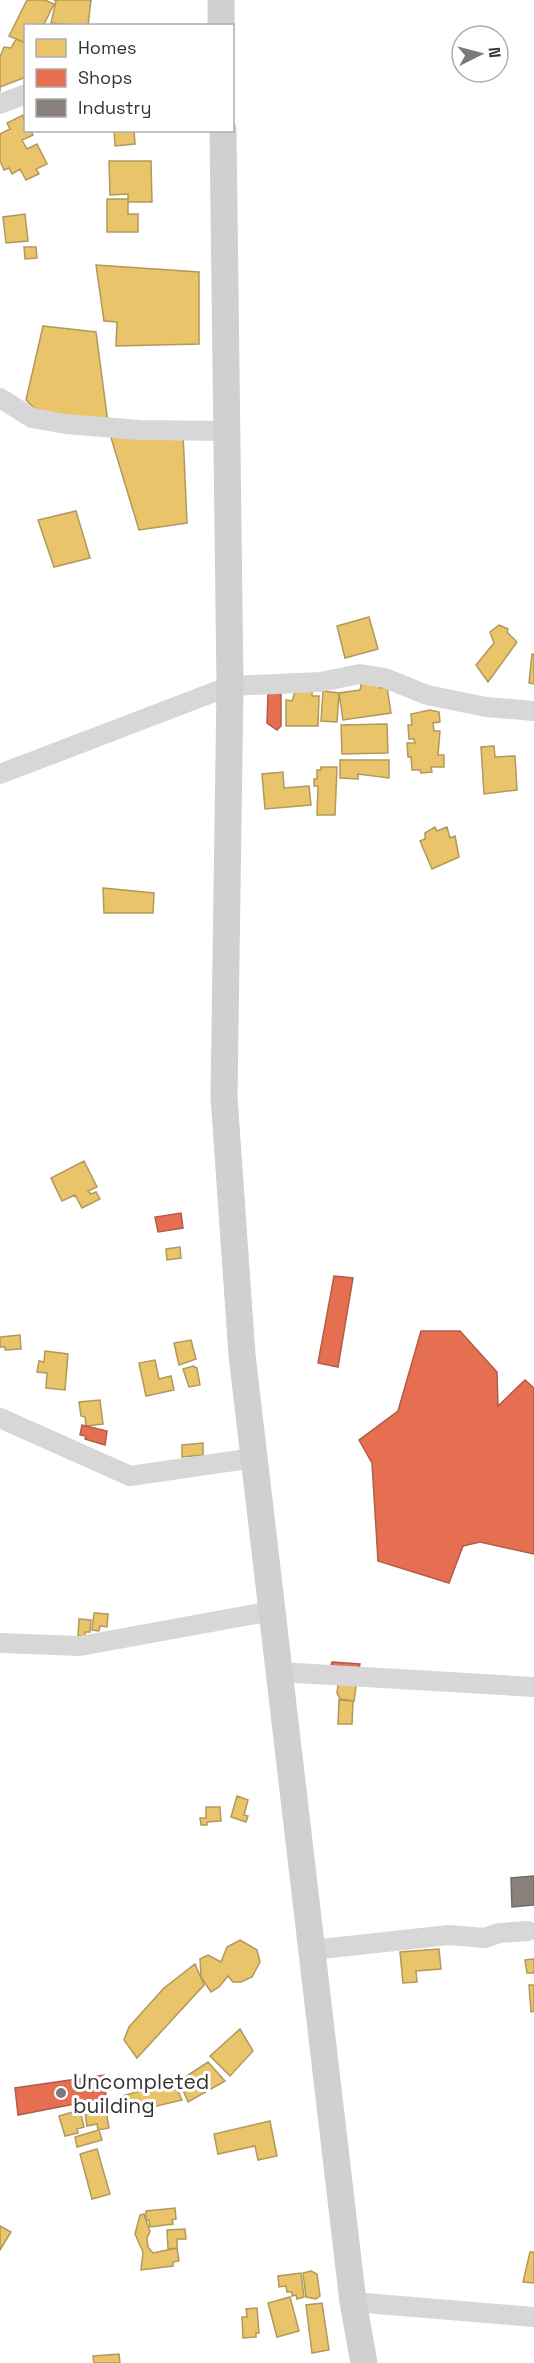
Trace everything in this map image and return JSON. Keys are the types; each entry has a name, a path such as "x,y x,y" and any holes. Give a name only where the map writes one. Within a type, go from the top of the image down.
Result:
{"main road":[{"path":"223,132 230,686 224,1097 242,1354 353,2302 364,2363"}],"street":[{"path":"0,104 24,95"},
{"path":"0,398 32,418 66,424 139,430 228,431"},
{"path":"0,774 230,686 320,682 360,674 385,678 427,695 486,707 534,711"},
{"path":"0,1418 130,1476 254,1458"},
{"path":"0,1642 80,1646 272,1611"},
{"path":"279,1672 534,1686"},
{"path":"312,1950 449,1935 485,1938 499,1933 528,1931"},
{"path":"353,2302 534,2317"}],"building: Homes":[{"path":"27,0 45,0 54,4 44,24 24,24 24,42 9,36"},
{"path":"54,0 91,0 88,24 51,23 56,1"},
{"path":"16,39 24,42 24,78 0,87 0,57 4,47 11,48"},
{"path":"23,115 24,132 32,132 33,135 22,140 27,149 37,144 47,164 36,169 39,174 26,180 20,169 12,174 9,168 4,170 0,161 0,134 10,129 7,123"},
{"path":"114,132 134,132 135,144 115,146"},
{"path":"109,161 151,161 152,202 128,202 128,194 110,195"},
{"path":"107,199 128,199 128,214 138,214 138,232 107,232"},
{"path":"25,214 28,241 6,243 3,217"},
{"path":"24,247 36,247 37,258 25,259"},
{"path":"96,265 199,272 199,344 116,346 117,322 104,321"},
{"path":"43,326 96,332 108,423 43,416 26,400"},
{"path":"109,431 183,433 187,523 139,530"},
{"path":"76,511 90,558 54,567 38,520"},
{"path":"369,617 378,649 345,658 337,626"},
{"path":"499,625 508,629 507,632 517,642 488,682 476,665 494,643 490,632"},
{"path":"532,654 534,654 534,684 529,683"},
{"path":"379,679 380,688 387,687 391,713 343,720 339,693 360,690 362,681"},
{"path":"312,688 312,696 319,696 318,726 286,726 286,700 292,701 295,692"},
{"path":"323,691 339,693 337,722 321,721"},
{"path":"430,710 439,712 440,722 433,723 434,731 440,731 438,755 444,755 444,767 431,767 432,772 421,773 420,770 412,770 411,757 408,757 407,743 415,743 414,739 409,739 408,725 412,725 411,714"},
{"path":"387,724 388,753 342,754 341,725"},
{"path":"494,746 495,757 515,756 517,790 484,794 481,747"},
{"path":"340,760 389,760 389,778 358,774 358,779 340,778"},
{"path":"321,767 337,767 335,815 317,815 318,786 314,786 314,779 317,779 317,770 321,770"},
{"path":"283,772 284,788 309,786 311,805 265,809 262,774"},
{"path":"435,827 437,831 447,827 450,838 455,836 459,857 432,869 420,841 425,839 425,833"},
{"path":"103,888 154,893 153,913 104,913"},
{"path":"84,1161 97,1187 88,1191 91,1194 96,1192 100,1199 82,1208 75,1195 62,1201 51,1178"},
{"path":"180,1247 181,1258 167,1260 166,1249"},
{"path":"20,1335 21,1349 5,1350 5,1347 0,1347 0,1337"},
{"path":"191,1340 196,1359 179,1365 174,1343"},
{"path":"45,1351 68,1354 65,1390 46,1388 47,1373 37,1372 39,1361 44,1362"},
{"path":"155,1360 159,1379 171,1376 174,1390 146,1396 139,1363"},
{"path":"193,1366 197,1368 200,1385 189,1387 183,1369"},
{"path":"100,1400 103,1424 86,1426 85,1417 81,1416 79,1402"},
{"path":"203,1443 203,1455 182,1457 182,1445"},
{"path":"94,1613 108,1614 107,1627 100,1626 99,1631 92,1630"},
{"path":"79,1619 91,1620 90,1632 85,1632 85,1637 78,1636"},
{"path":"339,1677 357,1679 354,1701 340,1699 337,1693"},
{"path":"339,1700 353,1701 352,1724 338,1724"},
{"path":"237,1796 248,1800 244,1815 248,1816 246,1822 231,1817"},
{"path":"206,1807 220,1807 221,1821 201,1825 200,1818 206,1818"},
{"path":"240,1940 257,1950 260,1962 252,1977 241,1982 233,1982 228,1976 219,1987 211,1992 201,1977 200,1959 208,1955 221,1962 227,1947"},
{"path":"439,1949 441,1969 416,1971 417,1982 403,1983 400,1952"},
{"path":"534,1959 534,1973 527,1973 525,1960"},
{"path":"195,1964 204,1985 137,2058 124,2040 129,2027 164,1988"},
{"path":"529,1985 534,1985 534,2011 531,2012"},
{"path":"240,2029 253,2051 230,2076 210,2056"},
{"path":"208,2062 225,2081 188,2102 179,2081"},
{"path":"174,2082 182,2100 118,2115 118,2097"},
{"path":"80,2110 84,2127 77,2129 78,2133 65,2136 59,2116"},
{"path":"106,2110 109,2128 98,2130 97,2124 87,2126 85,2114"},
{"path":"270,2121 277,2156 258,2160 255,2146 218,2154 214,2134"},
{"path":"99,2130 102,2140 77,2147 75,2137"},
{"path":"97,2149 110,2194 92,2199 80,2154"},
{"path":"175,2208 176,2219 172,2220 173,2224 150,2227 149,2220 146,2220 146,2211"},
{"path":"144,2214 150,2232 147,2238 148,2247 153,2253 177,2248 179,2261 173,2262 173,2266 141,2270 143,2252 135,2234 140,2215"},
{"path":"0,2226 11,2232 0,2250"},
{"path":"185,2229 186,2239 177,2239 177,2248 168,2249 167,2230"},
{"path":"530,2252 534,2252 534,2283 523,2282"},
{"path":"311,2271 317,2274 320,2296 316,2299 306,2297 303,2273"},
{"path":"301,2273 304,2297 297,2299 296,2295 292,2296 292,2292 287,2292 286,2286 279,2287 278,2276"},
{"path":"290,2297 299,2331 277,2337 268,2303"},
{"path":"322,2303 329,2350 312,2353 306,2305"},
{"path":"257,2308 259,2333 256,2333 256,2337 243,2338 242,2317 247,2317 246,2309"},
{"path":"119,2354 120,2363 94,2363 93,2356"}],"building: Shops":[{"path":"268,693 281,693 281,726 277,730 267,723"},
{"path":"181,1213 183,1228 158,1232 155,1217"},
{"path":"334,1276 353,1278 338,1367 318,1363"},
{"path":"421,1331 460,1331 497,1372 498,1406 525,1380 534,1388 534,1554 480,1542 463,1546 449,1583 378,1561 372,1463 359,1440 398,1411"},
{"path":"82,1425 107,1431 105,1445 85,1439 86,1436 80,1435"},
{"path":"332,1662 360,1664 357,1677 328,1678"},
{"name":"Uncompleted building","path":"104,2075 106,2098 18,2115 15,2088"}],"building: Industry":[{"path":"534,1876 534,1905 512,1907 511,1878"}],"place":[{"name":"Uncompleted building","path":"61,2093"}]}
